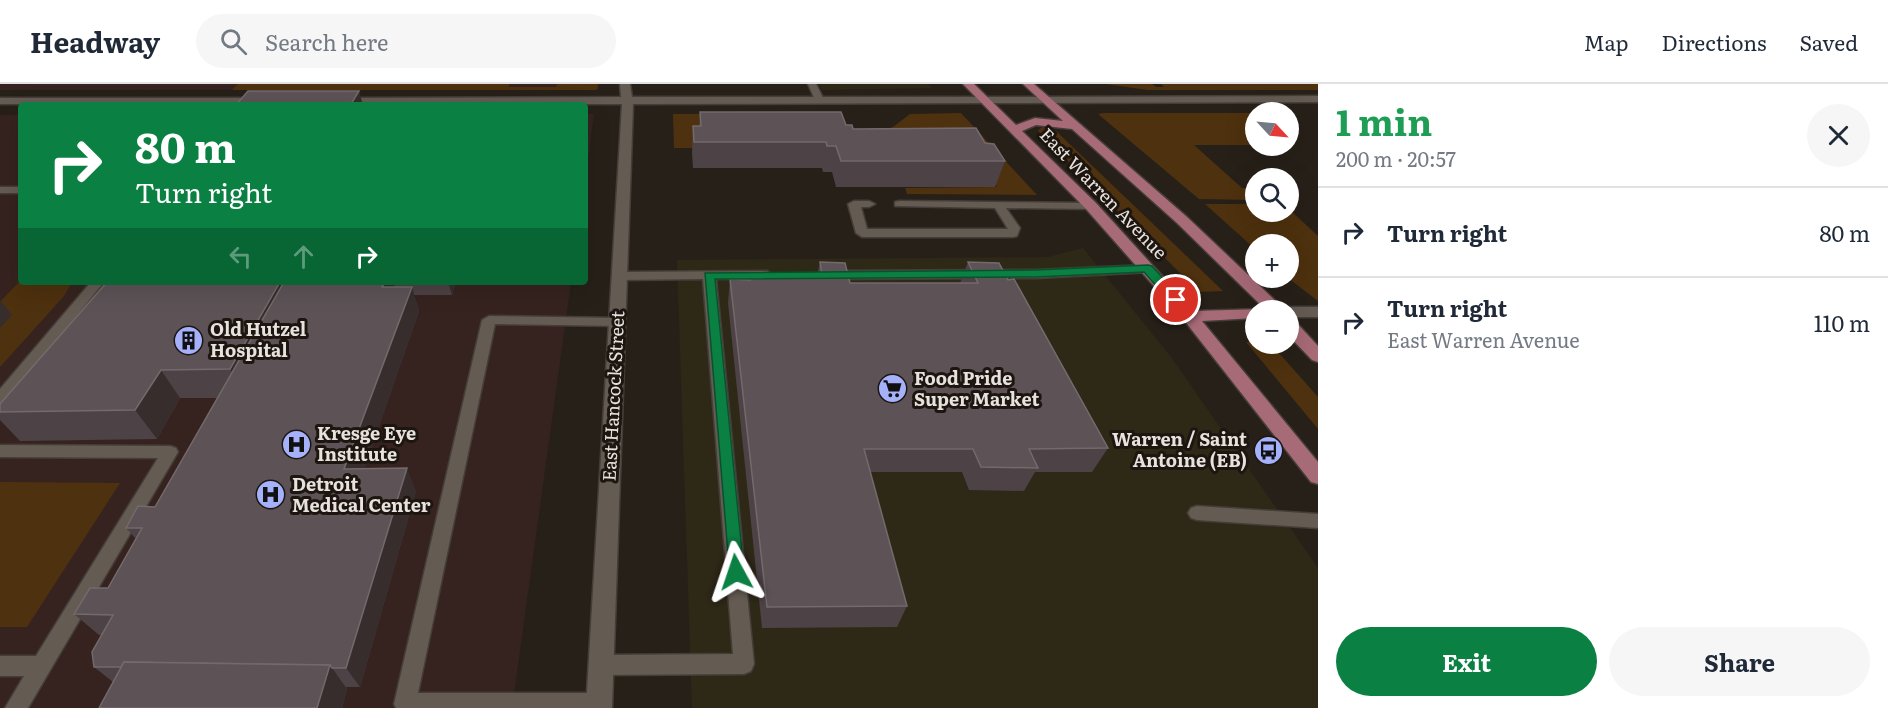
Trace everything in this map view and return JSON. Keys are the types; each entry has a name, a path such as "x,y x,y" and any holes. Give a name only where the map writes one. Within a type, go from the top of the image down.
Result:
{"main road":[{"name":"East Warren Avenue","path":"968,84 1091,206 1190,316 1318,476"},
{"name":"East Warren Avenue","path":"1028,84 1182,220 1265,300"},
{"path":"1014,130 1035,121 1076,126"},
{"path":"1190,316 1245,314"},
{"path":"1299,336 1318,356"}],"street":[{"path":"331,101 626,92 819,100 1318,99"},
{"name":"East Hancock Street","path":"599,706 618,322 626,92"},
{"path":"0,101 272,101"},
{"path":"1299,312 1318,312"}],"lane":[{"path":"812,84 819,100"},
{"path":"0,190 18,190"},
{"path":"869,204 854,204 862,233 1013,233 1014,228 998,205"},
{"path":"899,204 1091,206"},
{"path":"814,275 1036,274 1148,269"},
{"path":"620,276 779,275"},
{"path":"601,665 744,664 709,276"},
{"path":"0,399 95,285"},
{"path":"599,706 405,704 489,320 618,322"},
{"path":"0,451 170,452 16,708"},
{"path":"1197,513 1318,521"},
{"path":"0,666 42,666"}],"shaded area":[{"path":"0,84 599,84 599,89 0,90"},
{"path":"238,84 509,84 509,87 556,87 557,84 598,84 597,90 232,90"},
{"path":"819,84 928,84 932,88 822,90"},
{"path":"1106,84 1152,84 1156,87 1164,87 1161,84 1318,84 1318,90 1147,90"},
{"path":"961,113 1037,195 907,194 905,188 997,187 970,153 882,131 893,127 910,114"},
{"path":"1245,113 1245,145 1194,145 1242,188 1245,188 1245,200 1199,199 1098,114"},
{"path":"588,114 594,114 588,159"},
{"path":"673,114 775,114 700,148 674,148"},
{"name":"Detroit Medical Center","path":"0,115 18,115 18,285 571,285 512,708 0,708"},
{"path":"1042,127 1055,130 1223,291 1199,292 1038,131"},
{"path":"1205,204 1245,204 1245,222 1299,222 1299,218 1318,236 1318,301 1299,286 1299,234 1245,234 1245,240"},
{"path":"1083,248 1171,357 1318,568 1318,708 692,708 677,260 1048,257"},
{"path":"18,283 18,285 70,285 64,296 0,367 0,302"},
{"path":"1256,354 1280,354 1318,397 1318,429"},
{"path":"0,482 120,483 27,627 0,627"}],"building":[{"path":"248,91 359,91 352,102 239,102"},
{"path":"700,112 841,112 846,125 852,125 853,129 976,128 985,143 994,144 1005,161 841,161 836,146 827,146 826,142 694,142 693,126 701,126"},
{"name":"Food Pride Super Market","path":"820,262 845,263 850,283 978,283 968,262 999,263 1008,280 1014,279 1108,448 1029,449 1038,468 981,467 973,449 864,449 907,606 767,607 730,279 750,280 749,274 822,275"},
{"name":"Old Hutzel Hospital","path":"104,285 278,285 230,369 161,370 135,410 0,412 0,404"},
{"name":"Kresge Eye Institute","path":"282,285 412,287 344,469 407,468 346,668 332,668 330,665 124,662 121,667 94,667 92,652 113,615 74,614 90,588 108,588 142,528 126,528 138,506 155,507"},
{"path":"124,662 330,665 317,708 99,708"}],"place":[{"name":"Old Hutzel Hospital","path":"189,340"},
{"name":"Food Pride Super Market","path":"893,389"},
{"name":"Kresge Eye Institute","path":"296,444"},
{"name":"Warren / Saint Antoine (EB)","path":"1268,450"},
{"name":"Detroit Medical Center","path":"271,495"}],"route":[{"path":"736,572 709,276 1036,274 1148,269 1176,300"}]}
